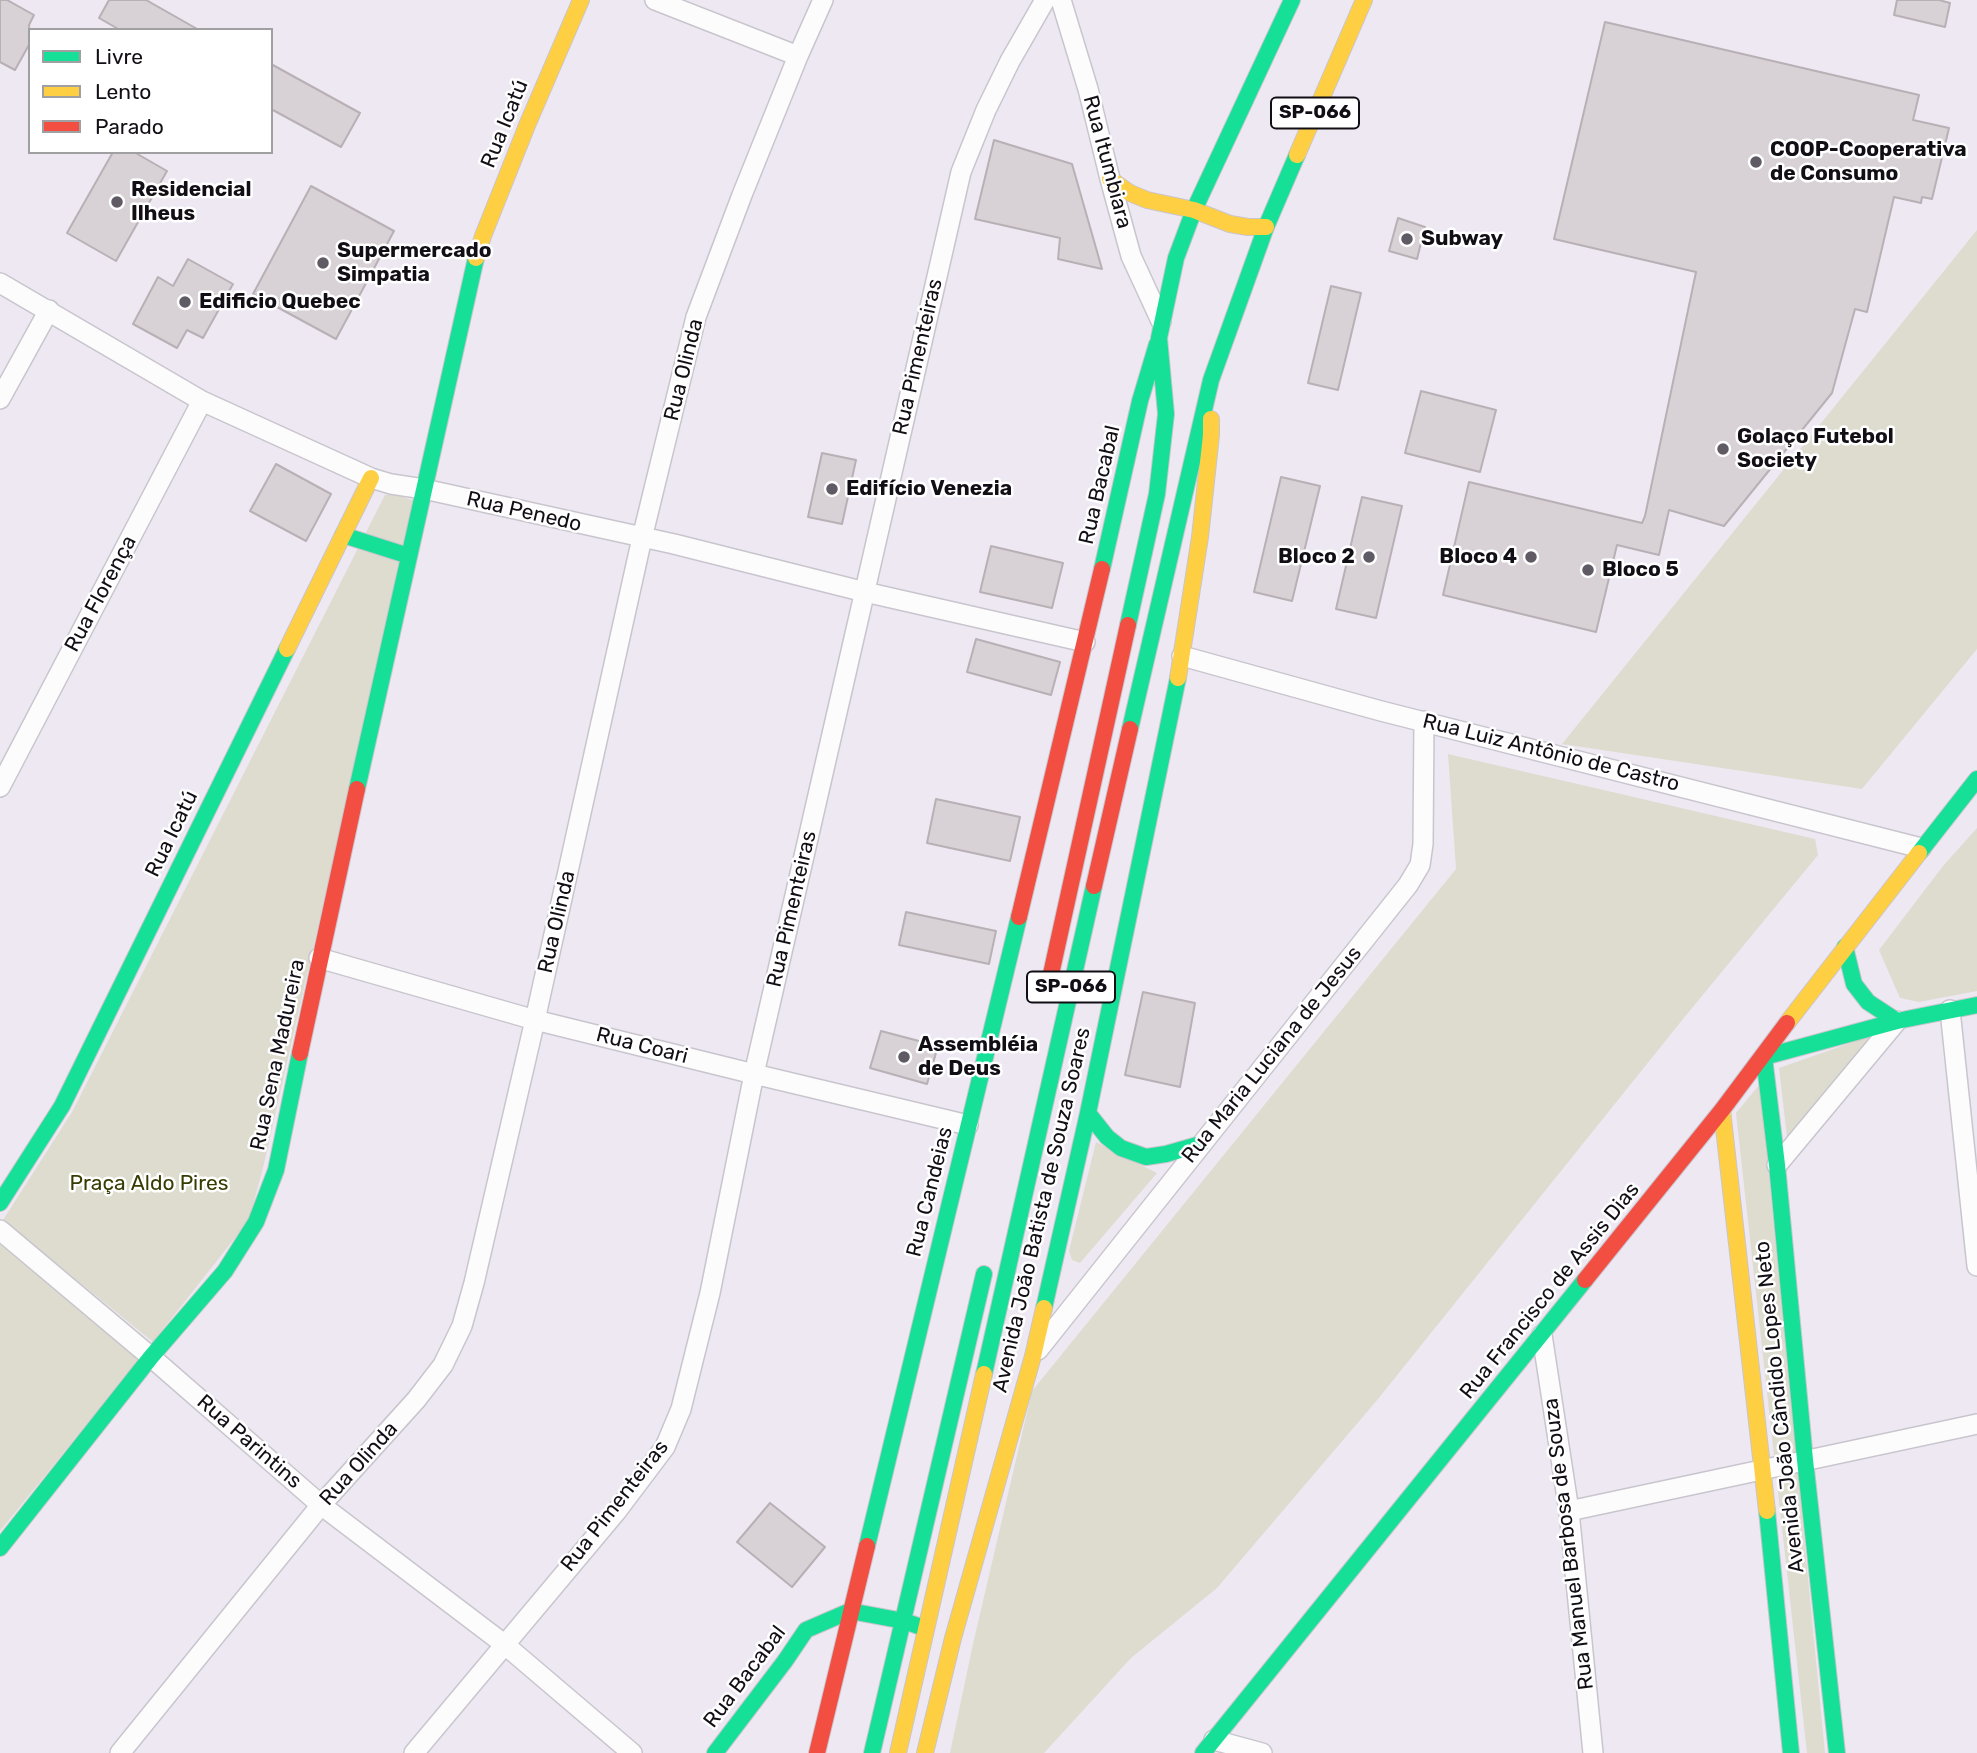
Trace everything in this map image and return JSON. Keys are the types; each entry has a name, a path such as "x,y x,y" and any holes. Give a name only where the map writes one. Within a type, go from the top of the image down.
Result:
{"main road":[{"name":"SP-066","path":"1049,984 1157,495 1166,414 1160,330 1176,258 1194,210 1292,0"},
{"name":"SP-066","path":"898,1753 1211,380 1266,227 1364,0"},
{"name":"Rua Icatú","path":"424,489 483,236 575,2"},
{"path":"1110,179 1130,193 1147,200 1194,210 1230,224 1266,227"},
{"name":"Rua Bacabal","path":"1085,642 1140,401 1160,330"},
{"name":"Avenida João Batista de Souza Soares","path":"925,1753 953,1638 1033,1356 1088,1113 1182,656 1212,435 1211,380"},
{"name":"Rua Icatú","path":"0,1203 62,1105 371,478"},
{"name":"Rua Sena Madureira","path":"0,1548 151,1357 225,1271 256,1222 276,1170 319,958 424,489"},
{"path":"343,535 409,556"},
{"name":"Rua Candeias","path":"817,1753 1085,642"},
{"name":"Rua Francisco de Assis Dias","path":"1208,1747 1722,1110 1921,848 1971,795 1977,779"},
{"path":"1845,947 1854,984 1868,1002 1897,1021"},
{"path":"1764,1057 1897,1021 1977,1005"},
{"name":"Avenida João Cândido Lopes Neto","path":"1764,1057 1837,1753"},
{"name":"Avenida João Cândido Lopes Neto","path":"1722,1110 1763,1471 1791,1753"},
{"path":"1088,1113 1107,1137 1121,1148 1146,1157 1201,1144"},
{"path":"872,1753 989,1253"},
{"path":"850,1611 904,1621 953,1638"},
{"name":"Rua Bacabal","path":"715,1753 806,1630 850,1611"}],"street":[{"path":"655,0 798,56"},
{"name":"Rua Olinda","path":"120,1753 321,1505 416,1400 443,1365 462,1326 535,1020 642,538 696,317 742,195 823,0"},
{"name":"Rua Pimenteiras","path":"414,1753 616,1512 665,1447 681,1409 710,1293 754,1074 961,172 986,110 1045,0"},
{"name":"Rua Itumbiara","path":"1061,0 1088,89 1131,256 1160,330"},
{"name":"Rua Penedo","path":"0,283 202,401 371,478 642,538 1085,642"},
{"path":"0,399 49,310"},
{"name":"Rua Florença","path":"0,787 202,401"},
{"name":"Rua Luiz Antônio de Castro","path":"1182,656 1381,710 1921,848"},
{"name":"Rua Maria Luciana de Jesus","path":"1033,1356 1408,885 1420,865 1424,814 1424,721"},
{"name":"Rua Coari","path":"319,958 535,1020 968,1125"},
{"path":"1950,1010 1977,1265"},
{"path":"1777,1164 1897,1021"},
{"name":"Rua Parintins","path":"0,1230 321,1505 504,1644 632,1753"},
{"name":"Rua Manuel Barbosa de Souza","path":"1542,1335 1569,1511 1593,1753"},
{"path":"1569,1511 1977,1424"},
{"path":"1208,1747 1262,1753"}],"green space":[{"path":"1977,230 1977,649 1862,789 1562,744"},
{"name":"Praça Aldo Pires","path":"394,494 415,501 249,1220 153,1342 3,1220 72,1112 385,495"},
{"path":"1448,754 1815,839 1818,855 1378,1399 1217,1588 1131,1658 1044,1753 950,1753 1032,1391 1456,869"},
{"path":"1977,828 1977,991 1919,1002 1900,998 1879,950 1943,866"},
{"path":"1882,1032 1787,1137 1779,1068"},
{"path":"1760,1084 1825,1753 1807,1753 1736,1113"},
{"path":"1096,1142 1157,1173 1080,1263 1072,1260 1069,1251"},
{"path":"0,1244 140,1359 0,1531"}],"building":[{"path":"0,0 7,0 34,15 28,28 28,47 15,70 0,62"},
{"path":"109,0 146,0 195,28 116,28 99,18"},
{"path":"1897,0 1939,0 1950,3 1945,27 1894,15"},
{"path":"1605,22 1919,95 1913,120 1949,128 1932,199 1922,197 1921,203 1894,197 1867,312 1855,309 1832,393 1724,526 1669,510 1659,555 1617,545 1596,632 1443,595 1469,482 1642,523 1645,516 1696,272 1554,239"},
{"path":"273,65 360,113 341,147 273,110"},
{"path":"994,140 1072,164 1102,269 1058,259 1060,238 975,219"},
{"name":"Residencial Ilheus","path":"112,154 137,154 167,171 116,261 67,233"},
{"name":"Supermercado Simpatia","path":"311,186 394,231 336,339 253,294"},
{"name":"Subway","path":"1398,218 1425,227 1417,259 1389,251"},
{"name":"Edificio Quebec","path":"188,259 233,284 203,338 187,330 177,348 133,324 158,277 173,286"},
{"path":"1331,286 1361,293 1338,390 1308,383"},
{"path":"1421,391 1496,410 1480,472 1405,453"},
{"name":"Edifício Venezia","path":"822,453 856,460 842,524 808,517"},
{"path":"276,464 331,494 306,541 250,511"},
{"path":"1281,477 1320,486 1292,601 1254,592"},
{"name":"Bloco 2","path":"1362,497 1402,506 1376,618 1336,609"},
{"path":"991,546 1063,563 1052,608 980,592"},
{"path":"976,639 1060,662 1051,695 967,672"},
{"path":"936,799 1020,817 1010,861 927,843"},
{"path":"906,912 996,931 989,964 899,945"},
{"path":"1143,992 1195,1003 1180,1087 1125,1075"},
{"name":"Assembléia de Deus","path":"881,1031 938,1046 927,1084 870,1068"},
{"path":"770,1503 825,1547 792,1587 737,1542"}],"traffic: fast":[{"path":"1128,625 1157,494 1166,414 1159,338 1176,258 1194,210 1292,0"},
{"path":"1130,729 1211,380 1266,227 1297,155"},
{"path":"357,789 476,258"},
{"path":"1102,569 1140,401 1157,344"},
{"path":"343,535 409,556"},
{"path":"0,1203 62,1106 287,649"},
{"path":"1044,1308 1088,1113 1178,678"},
{"path":"1919,853 1977,779"},
{"path":"984,1374 1094,886"},
{"path":"867,1546 1019,917"},
{"path":"1845,947 1854,984 1868,1002 1897,1021"},
{"path":"1764,1057 1897,1021 1977,1005"},
{"path":"0,1548 151,1357 225,1271 256,1222 276,1170 300,1053"},
{"path":"1764,1057 1837,1753"},
{"path":"1088,1113 1107,1137 1121,1148 1146,1157 1201,1144"},
{"path":"872,1753 984,1274"},
{"path":"1203,1753 1585,1280"},
{"path":"1767,1511 1791,1753"},
{"path":"715,1753 806,1630 850,1611 904,1621 924,1628"}],"traffic: slow":[{"path":"476,258 528,123 581,0"},
{"path":"1297,155 1364,0"},
{"path":"1110,179 1130,193 1147,200 1194,210 1230,224 1266,227"},
{"path":"1178,678 1200,537 1211,419"},
{"path":"287,649 371,478"},
{"path":"1787,1023 1919,853"},
{"path":"1722,1110 1767,1511"},
{"path":"925,1753 953,1638 1033,1356 1044,1308"},
{"path":"898,1753 984,1374"}],"traffic: jam":[{"path":"1019,917 1102,569"},
{"path":"1051,974 1128,625"},
{"path":"1094,886 1130,729"},
{"path":"300,1053 357,789"},
{"path":"1585,1280 1722,1110 1787,1023"},
{"path":"817,1753 867,1546"}],"place":[{"name":"COOP-Cooperativa de Consumo","path":"1756,162"},
{"name":"Residencial Ilheus","path":"117,202"},
{"name":"Subway","path":"1407,239"},
{"name":"Supermercado Simpatia","path":"323,263"},
{"name":"Edificio Quebec","path":"185,302"},
{"name":"Golaço Futebol Society","path":"1723,449"},
{"name":"Edifício Venezia","path":"832,489"},
{"name":"Bloco 2","path":"1369,557"},
{"name":"Bloco 4","path":"1531,557"},
{"name":"Bloco 5","path":"1588,570"},
{"name":"Assembléia de Deus","path":"904,1057"}]}
